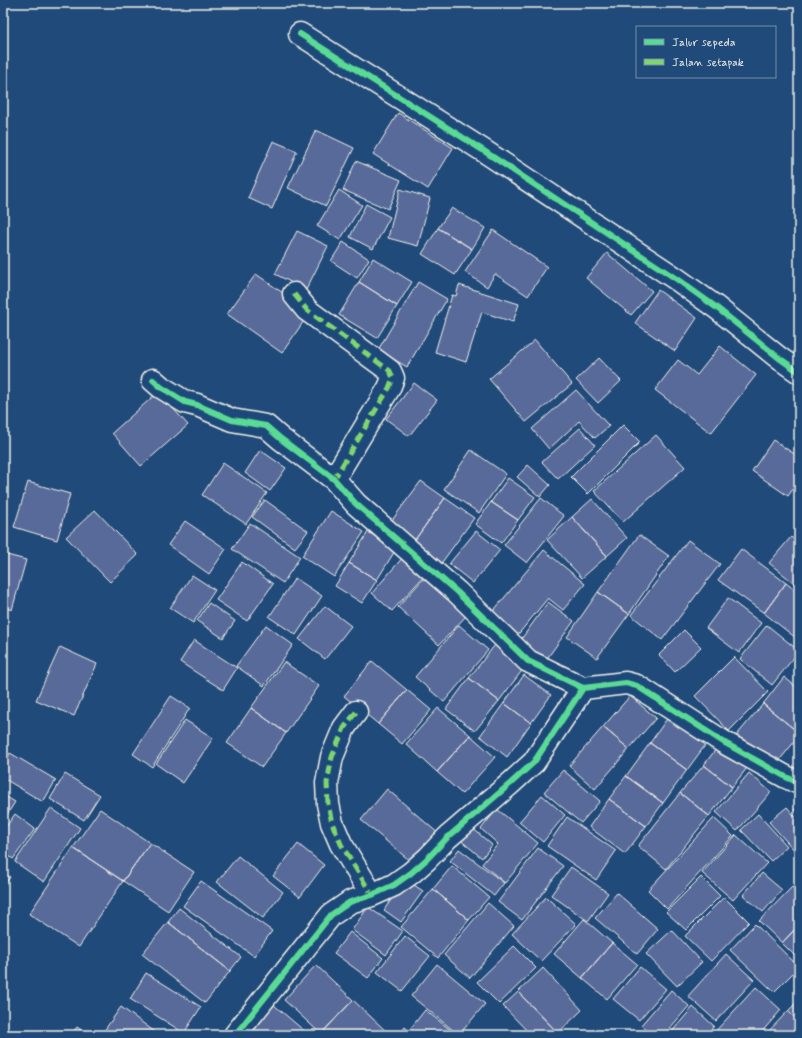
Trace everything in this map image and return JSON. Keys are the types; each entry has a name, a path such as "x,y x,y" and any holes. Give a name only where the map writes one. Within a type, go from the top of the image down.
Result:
{"street":[{"path":"300,34 484,151 678,280 717,308 779,358 799,372"},
{"path":"294,294 307,310 390,371 392,378 389,388 334,479"},
{"path":"153,380 161,387 185,402 197,405 232,420 266,426 334,479 356,504 457,592 528,661 583,688 626,683 638,686 725,743 799,783"},
{"path":"235,1035 332,915 350,902 372,895 394,885 411,873 428,859 447,838 534,762 583,688"},
{"path":"356,712 344,728 332,757 327,783 328,804 332,823 341,844 372,895"}],"building":[{"path":"398,113 453,148 428,189 373,154"},
{"path":"316,130 354,148 326,206 288,188"},
{"path":"273,141 297,151 272,209 248,198"},
{"path":"356,161 401,180 388,209 343,190"},
{"path":"400,189 430,198 418,246 388,238"},
{"path":"339,190 362,205 340,240 317,226"},
{"path":"366,204 390,217 373,249 350,237"},
{"path":"452,208 485,228 472,249 438,228"},
{"path":"438,228 472,249 455,275 422,254"},
{"path":"493,230 547,267 528,296 495,274 487,287 465,272"},
{"path":"297,231 328,246 306,290 275,274"},
{"path":"343,242 369,259 357,278 331,261"},
{"path":"607,253 652,291 631,315 586,278"},
{"path":"373,258 412,282 397,306 359,282"},
{"path":"256,274 310,312 282,353 227,314"},
{"path":"359,282 397,306 377,338 339,315"},
{"path":"418,282 447,299 407,367 378,350"},
{"path":"459,285 519,304 513,322 482,312 466,362 435,352 452,295 456,296"},
{"path":"658,290 697,318 675,351 635,323"},
{"path":"535,340 572,384 526,422 489,379"},
{"path":"720,346 756,375 711,433 655,390 678,360 697,375"},
{"path":"599,358 621,381 598,403 576,380"},
{"path":"414,383 437,400 409,436 386,419"},
{"path":"576,390 609,426 595,438 579,421 549,449 532,429"},
{"path":"158,392 188,425 141,466 112,433"},
{"path":"623,425 640,442 588,494 571,477"},
{"path":"580,428 595,445 558,479 542,462"},
{"path":"656,435 685,467 623,522 594,491"},
{"path":"773,440 799,457 799,481 788,496 752,471"},
{"path":"260,450 286,468 270,491 245,473"},
{"path":"471,450 506,474 479,513 444,489"},
{"path":"223,463 267,493 246,524 202,495"},
{"path":"528,465 550,485 540,497 517,477"},
{"path":"508,478 535,497 518,520 491,502"},
{"path":"421,481 445,498 412,544 387,527"},
{"path":"28,482 70,494 57,540 14,527"},
{"path":"445,498 474,518 440,565 412,544"},
{"path":"541,498 564,516 527,563 504,545"},
{"path":"592,499 627,538 607,556 572,517"},
{"path":"799,499 799,508 795,505"},
{"path":"265,500 308,531 295,548 252,517"},
{"path":"491,502 518,520 501,543 475,524"},
{"path":"95,510 138,555 110,582 66,537"},
{"path":"331,511 364,532 334,577 302,556"},
{"path":"572,517 607,556 582,578 547,540"},
{"path":"185,521 226,549 209,574 168,545"},
{"path":"250,523 300,557 283,583 232,549"},
{"path":"476,531 500,550 473,583 449,564"},
{"path":"368,532 396,549 377,580 349,563"},
{"path":"639,535 669,556 629,614 598,592"},
{"path":"791,537 799,544 799,587 769,563"},
{"path":"688,540 720,564 662,640 631,615"},
{"path":"741,549 786,583 764,613 718,580"},
{"path":"544,550 585,584 563,610 548,598 516,637 490,615"},
{"path":"3,554 26,560 12,610 3,607"},
{"path":"404,556 425,575 392,611 372,593"},
{"path":"242,562 273,584 247,621 216,600"},
{"path":"349,563 377,580 362,603 335,586"},
{"path":"192,575 215,590 193,623 170,608"},
{"path":"295,578 322,596 296,635 269,617"},
{"path":"424,578 466,616 439,645 398,607"},
{"path":"786,583 799,593 799,634 796,638 764,613"},
{"path":"598,592 629,614 597,658 567,637"},
{"path":"728,598 761,623 739,653 706,628"},
{"path":"548,602 574,621 543,664 517,645"},
{"path":"209,603 235,621 223,638 197,621"},
{"path":"325,606 351,626 325,659 299,639"},
{"path":"266,625 293,645 264,686 236,666"},
{"path":"459,625 488,650 444,702 415,677"},
{"path":"767,625 799,651 772,685 740,659"},
{"path":"684,630 701,647 675,672 659,655"},
{"path":"194,640 237,668 223,690 180,662"},
{"path":"498,641 527,664 499,701 469,678"},
{"path":"60,647 97,664 74,716 36,700"},
{"path":"734,657 768,692 729,731 695,696"},
{"path":"372,661 407,690 378,724 344,696"},
{"path":"284,662 319,686 286,733 251,708"},
{"path":"524,675 551,695 531,723 504,703"},
{"path":"784,677 799,689 799,733 763,704"},
{"path":"469,678 499,701 475,731 446,709"},
{"path":"407,690 431,710 402,744 378,724"},
{"path":"171,696 190,708 152,767 133,754"},
{"path":"630,696 656,718 629,749 603,727"},
{"path":"504,703 531,723 507,757 480,736"},
{"path":"763,704 799,733 799,736 774,767 736,736"},
{"path":"251,708 286,733 262,767 227,743"},
{"path":"438,708 470,735 437,772 406,744"},
{"path":"671,713 709,740 687,770 650,743"},
{"path":"185,720 213,738 183,783 156,764"},
{"path":"603,727 629,749 595,789 569,766"},
{"path":"470,735 495,757 462,794 437,772"},
{"path":"650,743 687,770 663,803 626,776"},
{"path":"719,745 747,768 732,787 704,765"},
{"path":"10,753 56,780 43,802 3,778 3,765"},
{"path":"704,765 732,787 709,816 680,793"},
{"path":"563,770 600,801 581,823 544,792"},
{"path":"749,773 771,792 737,831 716,812"},
{"path":"65,774 100,795 84,820 50,799"},
{"path":"626,776 663,803 646,826 609,799"},
{"path":"387,789 440,835 415,865 361,820"},
{"path":"680,793 709,816 666,869 638,846"},
{"path":"3,795 15,802 3,821"},
{"path":"542,795 565,815 543,842 519,822"},
{"path":"609,799 646,826 625,854 589,827"},
{"path":"799,806 799,816 794,810"},
{"path":"787,807 799,821 799,849 796,852 769,822"},
{"path":"51,808 80,828 44,882 15,862"},
{"path":"100,809 150,843 123,881 73,848"},
{"path":"497,809 538,843 505,883 482,864 498,844 481,829"},
{"path":"15,814 35,829 13,859 3,852 3,831"},
{"path":"758,814 787,846 771,861 741,830"},
{"path":"567,817 616,851 596,880 547,846"},
{"path":"714,818 733,836 667,909 648,890"},
{"path":"470,826 492,845 482,858 459,839"},
{"path":"736,835 767,863 733,900 702,873"},
{"path":"150,843 194,872 168,911 123,881"},
{"path":"298,844 324,865 300,897 273,876"},
{"path":"73,848 123,881 79,947 29,914"},
{"path":"538,848 563,866 522,920 498,902"},
{"path":"459,849 504,883 494,896 450,861"},
{"path":"238,856 283,892 263,918 217,882"},
{"path":"452,866 489,897 469,920 433,889"},
{"path":"571,867 608,893 588,921 551,895"},
{"path":"3,872 10,877 3,888"},
{"path":"762,873 782,890 763,912 743,895"},
{"path":"701,877 720,896 686,930 666,912"},
{"path":"405,879 423,891 401,922 384,910"},
{"path":"201,881 272,931 254,956 183,906"},
{"path":"792,887 799,893 799,925 782,943 759,921"},
{"path":"433,889 469,920 438,958 401,927"},
{"path":"617,893 658,929 637,954 595,918"},
{"path":"546,897 576,924 541,961 512,934"},
{"path":"724,897 749,922 711,961 685,936"},
{"path":"488,903 514,926 470,978 444,955"},
{"path":"368,907 403,931 386,955 352,930"},
{"path":"179,908 241,957 230,971 168,922"},
{"path":"584,919 612,943 582,978 554,954"},
{"path":"168,922 230,971 205,1003 142,954"},
{"path":"755,924 799,967 774,992 730,950"},
{"path":"799,925 799,960 782,943"},
{"path":"672,930 702,962 677,986 646,954"},
{"path":"350,932 383,958 368,978 334,953"},
{"path":"405,936 430,956 402,991 377,972"},
{"path":"612,943 637,964 607,999 582,978"},
{"path":"514,946 536,968 499,1004 477,982"},
{"path":"726,954 754,980 716,1021 688,996"},
{"path":"437,964 485,1004 459,1035 411,996"},
{"path":"316,965 353,1000 321,1034 284,1000"},
{"path":"640,967 666,989 639,1020 613,999"},
{"path":"543,968 582,1010 558,1033 518,992"},
{"path":"146,973 201,1007 184,1033 130,999"},
{"path":"756,987 781,1010 759,1035 712,1035"},
{"path":"671,990 689,1006 664,1035 652,1035 641,1025"},
{"path":"518,992 558,1033 556,1035 531,1035 503,1006"},
{"path":"353,1000 388,1033 386,1035 321,1034"},
{"path":"799,1000 799,1022 788,1011"},
{"path":"274,1005 309,1035 249,1035"},
{"path":"121,1007 159,1035 101,1035"},
{"path":"693,1007 714,1026 706,1035 669,1035"},
{"path":"425,1010 457,1035 418,1035 410,1029"},
{"path":"788,1011 799,1022 799,1035 765,1035"},
{"path":"77,1027 88,1035 71,1035"},
{"path":"405,1027 414,1035 399,1035"}],"marked path":[{"path":"294,294 307,310 390,371 393,378 389,388 334,479"},
{"path":"356,712 344,728 332,757 327,783 328,804 332,823 341,844 372,895"}],"cycle path":[{"path":"300,34 484,151 678,280 717,308 779,358 799,372"},
{"path":"153,380 161,387 185,402 197,405 232,420 266,426 334,479 356,504 457,592 528,661 583,688 626,683 637,686 725,743 799,783"},
{"path":"235,1035 331,915 350,902 372,895 394,885 411,873 447,838 534,762 583,688"}]}
